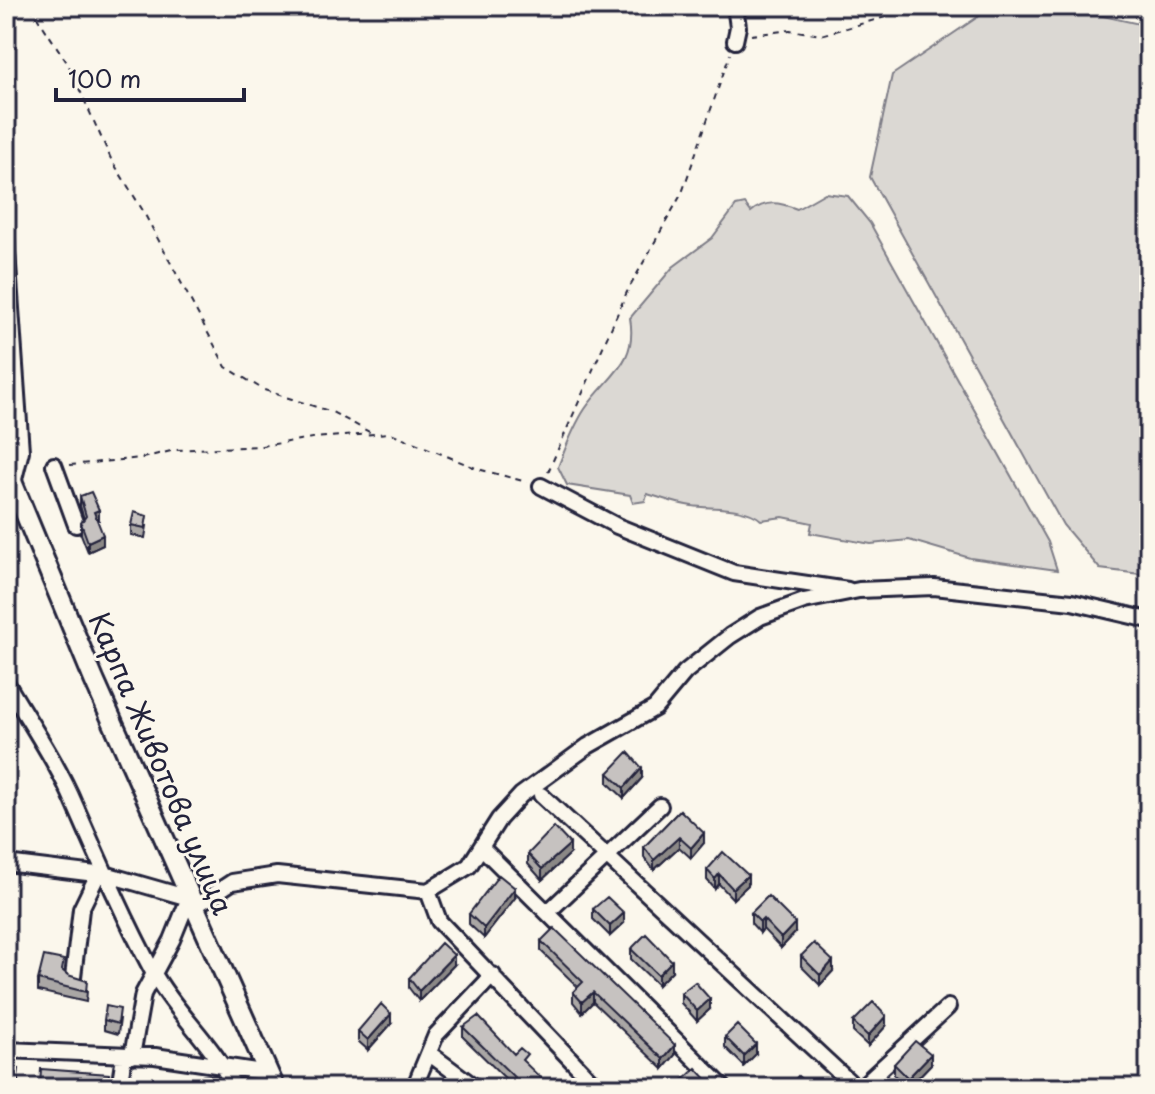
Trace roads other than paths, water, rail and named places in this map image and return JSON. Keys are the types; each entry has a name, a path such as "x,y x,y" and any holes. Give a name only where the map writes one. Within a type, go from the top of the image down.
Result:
{"main road":[{"name":"Карпа Животова улица","path":"6,456 13,484 192,903 277,1083"}],"street":[{"path":"735,6 738,27 735,41"},
{"path":"6,237 21,451 13,484"},
{"path":"54,465 76,525"},
{"path":"541,486 617,526 734,573 853,591"},
{"path":"119,1088 143,994 192,903 232,882 277,875 428,891 469,866 483,849 499,819 521,795 588,746 655,708 685,672 730,636 780,608 853,591 934,587 1024,596 1149,620"},
{"path":"6,682 64,782 101,874 153,972 177,1010 225,1068 234,1088"},
{"path":"541,795 858,1088 948,1007"},
{"path":"548,912 660,806"},
{"path":"483,849 724,1088"},
{"path":"6,863 101,874 192,903"},
{"path":"73,977 81,909 101,874"},
{"path":"428,891 439,921 598,1088"},
{"path":"414,1088 436,1035 493,975"},
{"path":"6,1050 155,1056 225,1068 277,1083"},
{"path":"430,1054 476,1088"}]}
